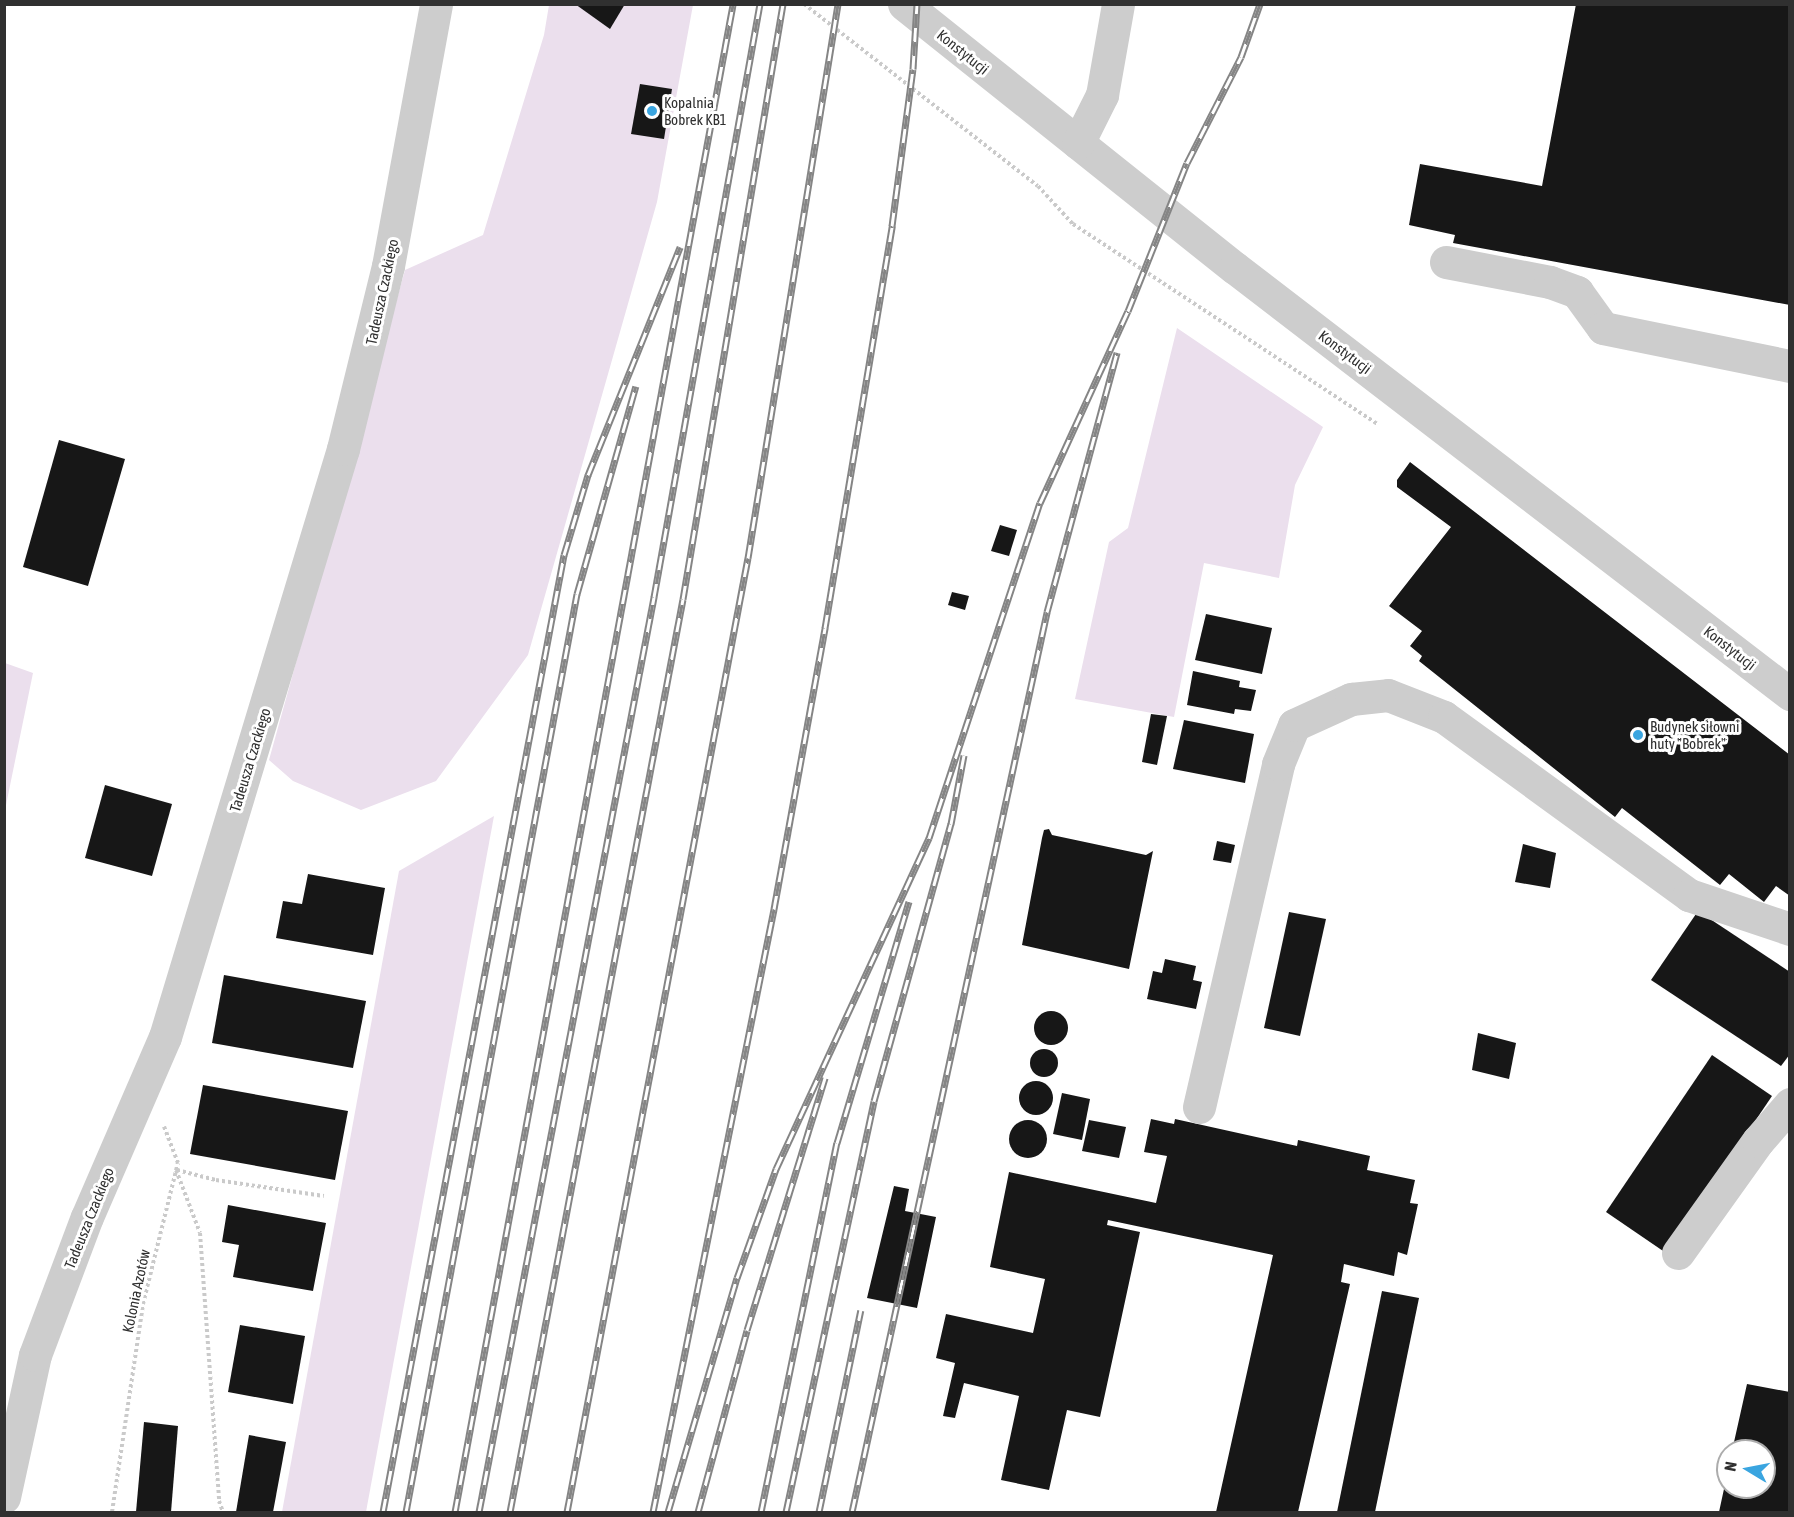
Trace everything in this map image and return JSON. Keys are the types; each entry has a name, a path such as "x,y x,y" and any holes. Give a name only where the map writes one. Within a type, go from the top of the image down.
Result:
{"street":[{"name":"Tadeusza Czackiego","path":"4,1497 35,1355 87,1217 146,1082 186,972 349,428 386,277 436,4"},
{"name":"Konstytucji","path":"904,4 1235,268 1790,694"},
{"path":"1078,143 1102,95 1118,4"},
{"path":"1446,262 1550,282 1577,292 1604,328 1790,366"},
{"path":"1199,1107 1278,764 1294,725 1351,699 1388,695 1444,717 1689,895 1790,929"},
{"path":"1678,1253 1758,1141 1790,1104"}],"path":[{"path":"804,4 1038,186 1073,224 1206,310"},
{"name":"Kolonia Azotów","path":"112,1512 143,1304 178,1163 146,1082"},
{"path":"176,1169 216,1180 324,1196"},
{"path":"176,1169 200,1233 219,1501 223,1512"}],"shaded area":[{"path":"549,5 693,5 657,202 528,655 436,781 361,810 293,781 269,760 405,270 483,235 544,35"},
{"path":"1177,328 1323,427 1295,485 1279,578 1204,563 1174,717 1075,699 1109,542 1128,528"},
{"path":"4,663 33,673 5,810"},
{"path":"494,816 366,1512 282,1512 399,871"}],"building":[{"path":"575,4 625,4 610,29"},
{"path":"1576,4 1790,4 1790,305 1453,243 1455,235 1409,225 1420,164 1542,186"},
{"name":"Kopalnia Bobrek KB1","path":"640,84 672,89 664,139 631,134"},
{"path":"59,440 125,459 88,586 23,567"},
{"name":"Budynek siłowni huty \"Bobrek\"","path":"1410,462 1790,755 1790,896 1776,886 1764,902 1729,874 1720,885 1622,808 1615,817 1419,661 1422,656 1410,646 1422,631 1389,606 1451,527 1397,487 1397,480"},
{"path":"1000,525 1017,530 1009,556 991,551"},
{"path":"952,592 969,596 965,610 948,605"},
{"path":"1206,614 1272,628 1262,674 1195,660"},
{"path":"1193,671 1240,681 1239,687 1256,690 1251,711 1235,709 1234,714 1187,705"},
{"path":"1151,714 1167,716 1157,765 1142,762"},
{"path":"1184,720 1254,734 1245,783 1173,769"},
{"path":"105,785 172,804 152,876 85,858"},
{"path":"1049,829 1052,835 1146,855 1153,851 1129,969 1022,945 1042,838 1044,830"},
{"path":"1217,841 1235,845 1231,863 1213,860"},
{"path":"1523,844 1556,853 1550,888 1515,882"},
{"path":"308,874 385,888 373,955 276,938 283,901 302,904"},
{"path":"1698,911 1790,972 1790,1054 1781,1066 1651,980"},
{"path":"1289,912 1326,919 1300,1036 1264,1028"},
{"path":"1165,959 1196,966 1193,980 1202,982 1196,1009 1147,999 1153,971 1162,973"},
{"path":"224,975 366,1001 353,1068 212,1043"},
{"path":"1051,1011 1063,1016 1068,1028 1063,1040 1051,1045 1039,1040 1034,1028 1039,1016"},
{"path":"1478,1033 1516,1043 1509,1079 1472,1070"},
{"path":"1044,1049 1054,1053 1058,1063 1054,1073 1044,1077 1034,1073 1030,1063 1034,1053"},
{"path":"1712,1055 1772,1096 1666,1253 1606,1212"},
{"path":"1036,1081 1048,1086 1053,1098 1048,1110 1036,1115 1024,1110 1019,1098 1024,1086"},
{"path":"203,1085 348,1111 335,1180 190,1154"},
{"path":"1062,1093 1090,1099 1082,1140 1053,1134"},
{"path":"1151,1119 1174,1124 1175,1119 1297,1146 1298,1140 1370,1156 1367,1170 1415,1180 1410,1203 1418,1204 1407,1255 1398,1252 1394,1276 1344,1264 1341,1282 1350,1284 1298,1512 1216,1512 1273,1255 1108,1220 1107,1225 1140,1232 1100,1417 1067,1410 1049,1490 1001,1480 1019,1396 964,1383 955,1418 943,1416 955,1363 936,1358 946,1314 1033,1333 1045,1279 990,1267 1009,1172 1156,1203 1167,1156 1144,1152"},
{"path":"1028,1120 1042,1125 1047,1139 1042,1153 1028,1158 1014,1153 1009,1139 1014,1125"},
{"path":"1089,1120 1126,1127 1119,1158 1082,1151"},
{"path":"894,1186 909,1189 905,1211 936,1217 917,1308 867,1298"},
{"path":"228,1205 326,1223 313,1291 233,1277 239,1245 222,1242"},
{"path":"1382,1291 1419,1298 1375,1512 1337,1512"},
{"path":"240,1325 305,1336 293,1404 228,1392"},
{"path":"1747,1384 1790,1392 1790,1512 1719,1512 1722,1499 1776,1499 1776,1439 1735,1439"},
{"path":"144,1422 178,1426 171,1512 136,1512"},
{"path":"249,1435 286,1442 273,1512 236,1512"}],"railway":[{"path":"455,1512 733,4"},
{"path":"479,1512 654,597 760,4"},
{"path":"510,1512 683,599 783,4"},
{"path":"567,1512 748,558 838,4"},
{"path":"653,1512 774,909 825,628 892,226 913,69 917,4"},
{"path":"668,1512 737,1278 776,1169 929,838 1040,503 1128,311 1187,163 1241,57 1260,4"},
{"path":"383,1512 564,555 588,475 680,247"},
{"path":"852,1512 1047,612 1117,352"},
{"path":"406,1512 577,594 636,386"},
{"path":"786,1512 874,1101 951,824 964,755"},
{"path":"761,1512 837,1143 909,901"},
{"path":"698,1512 747,1330 825,1078"},
{"path":"819,1512 861,1310"}],"place":[{"name":"Kopalnia Bobrek KB1","path":"652,111"},
{"name":"Budynek siłowni huty \"Bobrek\"","path":"1638,735"}]}
